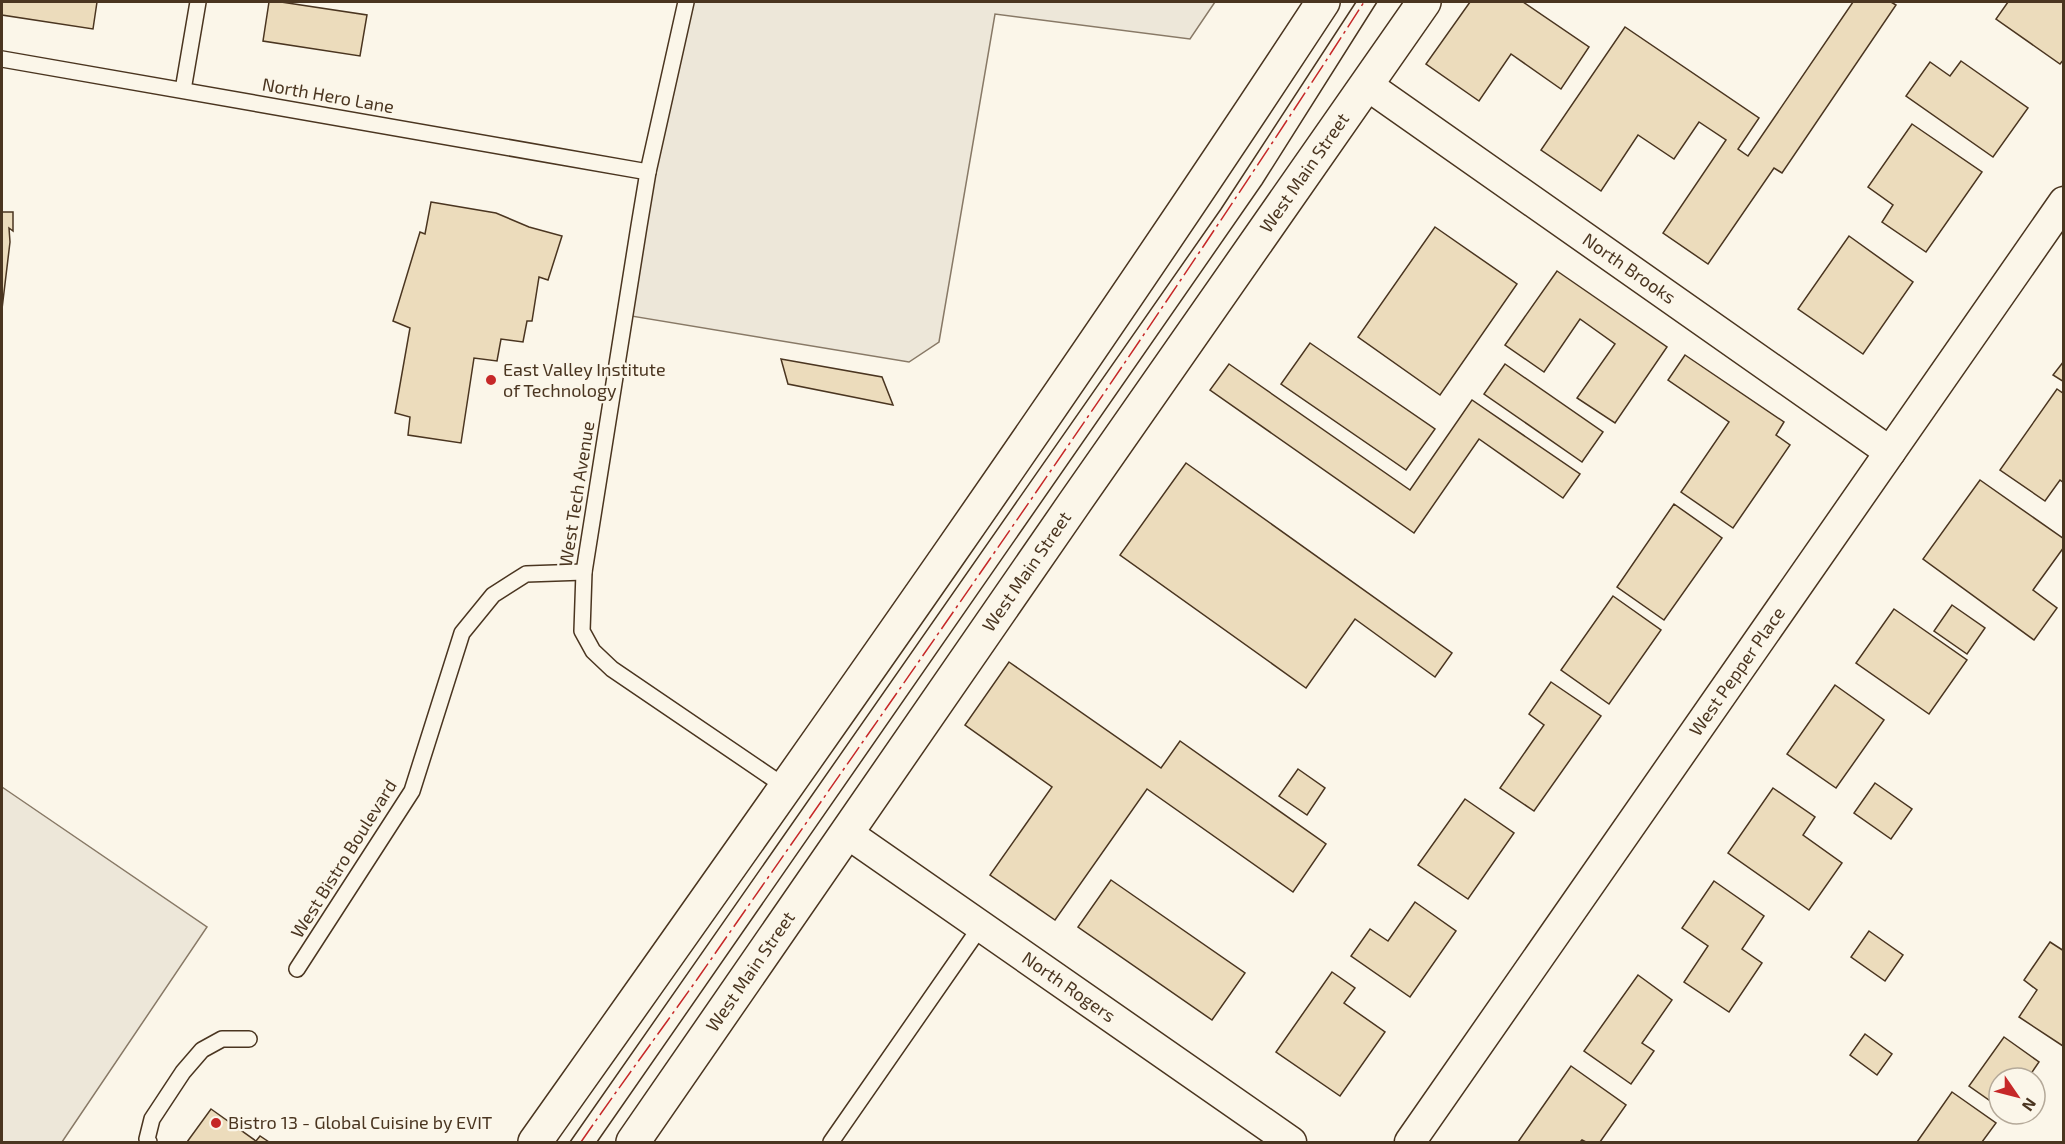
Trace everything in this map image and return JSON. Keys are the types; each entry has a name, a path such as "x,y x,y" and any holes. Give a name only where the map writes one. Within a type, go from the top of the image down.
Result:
{"main road":[{"path":"535,1143 787,788 1185,210 1323,2"},
{"name":"West Main Street","path":"633,1143 1424,2"}],"street":[{"name":"North Brooks","path":"1367,84 1890,452"},
{"name":"West Pepper Place","path":"1410,1143 2064,202"},
{"name":"North Rogers","path":"847,833 1291,1143"}],"lane":[{"path":"183,90 198,2"},
{"name":"West Tech Avenue","path":"686,2 648,172 584,572 582,631 593,651 612,669 787,788"},
{"name":"North Hero Lane","path":"2,59 648,172"},
{"name":"West Bistro Boulevard","path":"297,969 412,791 462,633 493,595 526,574 584,572"},
{"path":"831,1143 981,926"},
{"path":"149,1143 147,1139 152,1119 183,1072 201,1050 222,1039 249,1039"}],"shaded area":[{"path":"686,2 1215,2 1190,39 995,14 939,342 909,362 625,315"},
{"path":"2,787 207,927 62,1142 2,1142"}],"building":[{"path":"2,2 97,2 93,29 2,15"},
{"path":"269,2 367,15 360,56 263,41"},
{"path":"1470,2 1523,2 1589,47 1561,89 1511,54 1479,101 1426,64"},
{"path":"1853,2 1891,2 1896,5 1782,173 1774,168 1708,264 1663,233 1726,140 1699,122 1674,159 1638,135 1601,191 1541,150 1625,27 1759,118 1738,149 1748,156"},
{"path":"2008,2 2064,2 2064,59 2060,64 1996,19"},
{"path":"1961,61 2028,108 1993,157 1906,96 1930,62 1950,76"},
{"path":"1912,124 1982,172 1926,252 1882,222 1893,205 1868,187"},
{"path":"431,202 496,213 529,227 562,236 548,280 539,277 532,321 527,321 523,342 501,339 497,361 474,358 461,443 408,435 410,417 395,413 410,328 393,321 420,232 425,234"},
{"path":"2,212 13,212 13,231 9,228 10,242 2,309"},
{"path":"1435,227 1517,284 1440,395 1358,337"},
{"path":"1849,236 1913,282 1863,354 1798,309"},
{"path":"1557,271 1667,347 1615,423 1577,398 1615,344 1580,319 1544,372 1505,345"},
{"path":"1310,343 1435,429 1406,470 1281,384"},
{"path":"1685,355 1784,422 1776,435 1790,445 1733,528 1681,492 1729,422 1668,380"},
{"path":"781,359 882,377 893,405 788,384"},
{"path":"2064,361 2064,382 2053,375"},
{"path":"1229,364 1410,490 1472,400 1580,474 1563,498 1479,439 1414,533 1210,390"},
{"path":"1505,364 1603,432 1582,462 1484,394"},
{"path":"2057,389 2064,394 2064,483 2060,480 2045,501 2000,470"},
{"path":"1186,463 1452,653 1435,677 1355,619 1306,688 1120,555"},
{"path":"1980,480 2064,539 2064,547 2033,590 2057,608 2034,640 1923,559"},
{"path":"1674,504 1722,538 1664,620 1617,587"},
{"path":"1613,596 1661,630 1609,704 1561,670"},
{"path":"1952,605 1985,628 1967,654 1934,631"},
{"path":"1894,609 1967,660 1929,714 1856,663"},
{"path":"1009,662 1161,768 1180,741 1326,844 1293,892 1147,789 1055,920 990,875 1052,787 965,725"},
{"path":"1551,682 1601,716 1534,811 1500,788 1544,725 1529,714"},
{"path":"1835,685 1884,720 1836,788 1787,754"},
{"path":"1298,769 1325,788 1307,815 1279,796"},
{"path":"1875,783 1912,809 1891,839 1854,813"},
{"path":"1773,788 1815,817 1803,835 1842,863 1809,910 1728,853"},
{"path":"1465,799 1514,833 1468,899 1418,865"},
{"path":"1111,880 1245,973 1212,1020 1078,927"},
{"path":"1714,881 1764,916 1742,949 1762,963 1729,1012 1684,982 1708,946 1682,928"},
{"path":"1415,902 1456,931 1410,997 1351,956 1370,929 1388,941"},
{"path":"1869,931 1903,955 1885,981 1851,957"},
{"path":"2050,942 2064,951 2063,1046 2019,1017 2037,990 2024,980"},
{"path":"1332,972 1355,988 1344,1003 1385,1032 1340,1096 1276,1052"},
{"path":"1638,975 1672,1000 1642,1043 1654,1051 1631,1084 1584,1051"},
{"path":"1865,1034 1892,1054 1877,1075 1850,1055"},
{"path":"2004,1037 2039,1062 2036,1066 1987,1066 1987,1099 1969,1086"},
{"path":"1571,1066 1626,1105 1600,1142 1582,1140 1580,1142 1518,1142"},
{"path":"1952,1092 1987,1117 1987,1126 1994,1126 1982,1142 1917,1142"},
{"name":"Bistro 13 - Global Cuisine by EVIT","path":"211,1109 256,1141 260,1136 269,1142 187,1142"}],"tram line":[{"path":"570,1142 1221,209 1356,2"},
{"path":"597,1142 1262,184 1377,2"}],"power":[{"path":"581,1142 1036,493 1202,249 1364,2"}],"place":[{"name":"East Valley Institute of Technology","path":"491,380"},
{"name":"Bistro 13 - Global Cuisine by EVIT","path":"216,1123"}]}
